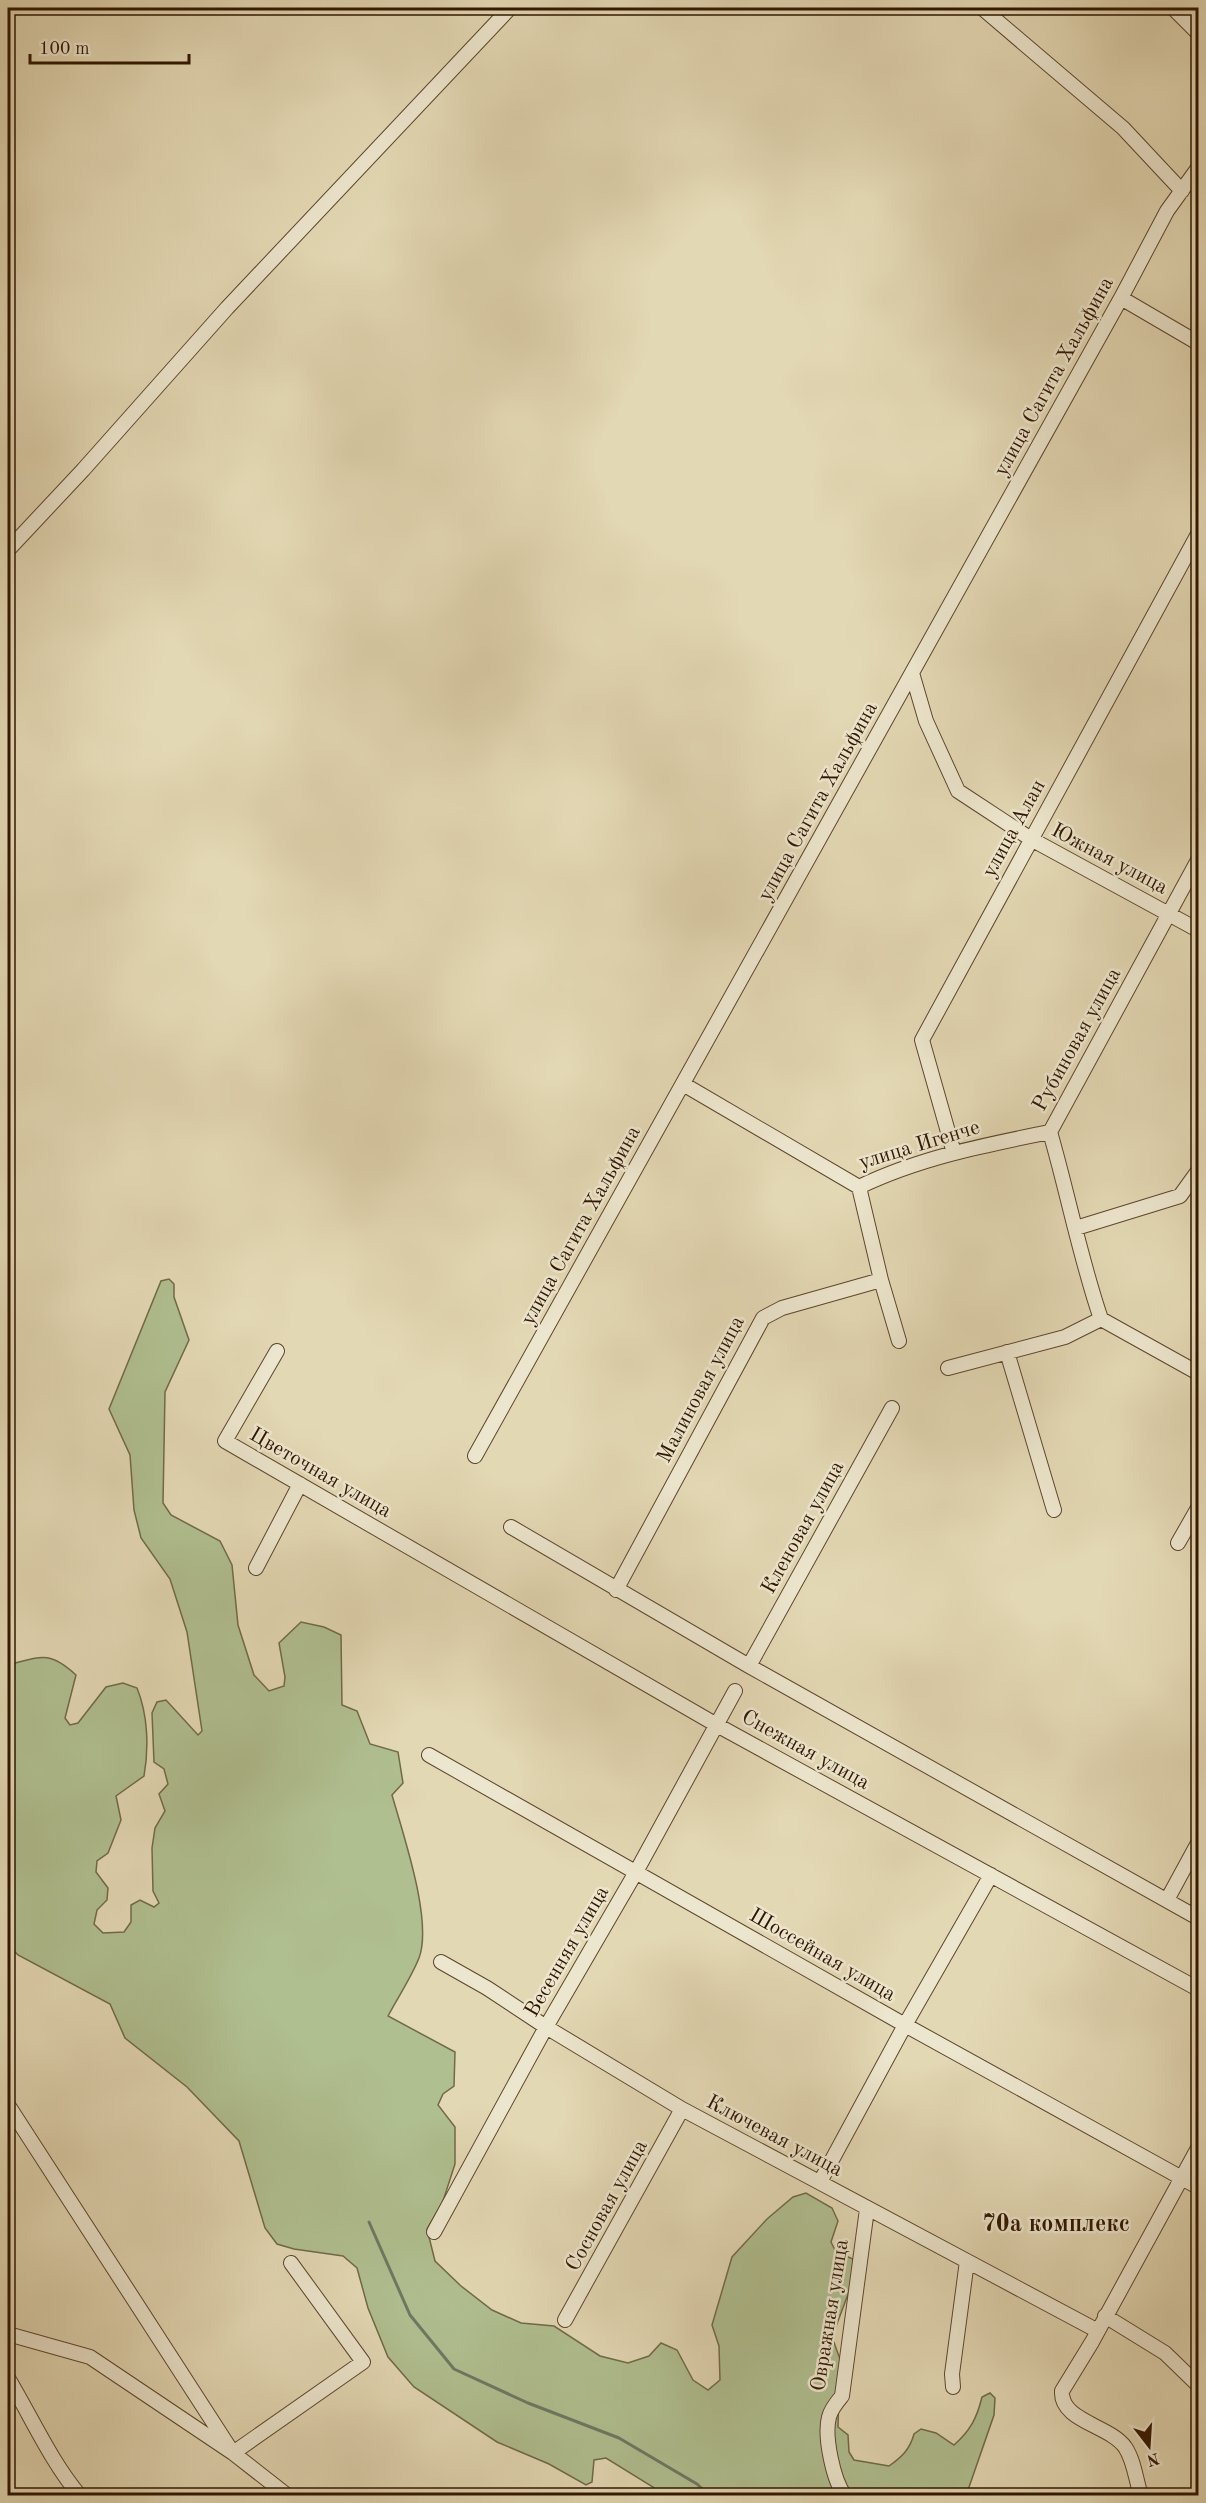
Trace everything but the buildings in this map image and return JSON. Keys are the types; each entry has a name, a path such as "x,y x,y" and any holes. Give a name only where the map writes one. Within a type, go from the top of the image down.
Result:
{"street":[{"path":"8,550 83,470 227,308 510,8"},
{"path":"982,8 1123,128 1182,191"},
{"path":"1173,8 1198,33"},
{"name":"улица Сагита Хальфина","path":"475,1456 1121,298 1167,211 1198,168"},
{"path":"1121,298 1198,343"},
{"name":"улица Алан","path":"954,1153 922,1040 1198,534"},
{"name":"Южная улица","path":"912,673 926,721 958,791 1031,839 1198,930"},
{"name":"Рубиновая улица","path":"1101,1319 1090,1289 1050,1132 1198,860"},
{"name":"улица Игенче","path":"683,1084 859,1187 885,1175 954,1153 1050,1132"},
{"path":"1076,1228 1180,1196 1198,1171"},
{"path":"859,1187 881,1281 899,1341"},
{"name":"Малиновая улица","path":"616,1590 763,1318 782,1308 881,1281"},
{"path":"948,1368 1065,1336 1101,1319 1198,1373"},
{"name":"Цветочная улица","path":"277,1351 225,1441 396,1539"},
{"path":"1007,1352 1054,1510"},
{"name":"Кленовая улица","path":"749,1666 892,1408"},
{"path":"255,1568 300,1484"},
{"path":"1178,1543 1198,1508"},
{"path":"511,1527 749,1666 1198,1918"},
{"name":"Снежная улица","path":"396,1539 715,1724 1198,1989"},
{"name":"Весенняя улица","path":"434,2232 735,1691"},
{"name":"Шоссейная улица","path":"429,1755 905,2025 1198,2187"},
{"path":"1167,1900 1198,1843"},
{"path":"820,2182 905,2025 991,1875"},
{"name":"Ключевая улица","path":"441,1962 682,2109 967,2261 1095,2337"},
{"path":"8,2105 233,2453"},
{"name":"Сосновая улица","path":"565,2320 682,2109"},
{"path":"1141,2496 1126,2448 1117,2438 1068,2411 1061,2399 1065,2384 1095,2337 1198,2148"},
{"name":"Овражная улица","path":"845,2496 835,2474 827,2433 829,2414 842,2396 867,2209"},
{"path":"953,2386 952,2374 967,2261"},
{"path":"233,2453 363,2362 291,2263"},
{"path":"1105,2316 1165,2353 1198,2385"},
{"path":"8,2334 90,2357 233,2453 288,2496"},
{"path":"8,2378 34,2421 38,2435 80,2496"}],"green space":[{"path":"169,1279 174,1284 174,1297 189,1340 165,1392 163,1503 171,1515 220,1541 232,1565 238,1625 254,1675 269,1691 284,1686 285,1677 279,1643 301,1622 324,1627 341,1635 342,1705 357,1711 370,1744 398,1752 403,1783 392,1795 420,1900 422,1942 416,1965 388,2016 455,2052 454,2086 443,2094 438,2105 455,2127 455,2164 443,2201 427,2229 435,2261 461,2286 492,2310 521,2323 554,2326 600,2356 628,2363 649,2356 661,2343 677,2350 693,2380 708,2390 720,2380 719,2346 712,2325 732,2257 767,2219 793,2197 806,2193 832,2208 838,2221 831,2242 836,2252 853,2259 853,2281 832,2337 840,2359 838,2427 848,2435 849,2452 854,2460 889,2466 905,2452 914,2434 921,2429 936,2433 954,2445 972,2424 982,2397 990,2393 995,2398 994,2415 968,2490 969,2495 661,2495 653,2487 606,2458 594,2460 592,2482 586,2485 549,2464 497,2442 414,2387 388,2357 368,2308 357,2268 343,2256 294,2249 277,2244 265,2228 239,2141 187,2087 125,2038 110,2004 18,1955 8,1945 8,1719 9,1682 15,1663 41,1657 54,1659 76,1675 65,1718 70,1725 78,1723 106,1687 123,1683 137,1688 141,1698 147,1754 144,1776 116,1796 121,1820 108,1853 97,1861 96,1872 108,1888 107,1900 97,1910 94,1924 103,1933 124,1932 131,1922 131,1905 140,1900 154,1907 159,1903 153,1891 152,1848 155,1828 165,1811 159,1794 168,1784 164,1769 154,1762 152,1713 157,1702 166,1700 198,1735 202,1731 187,1632 170,1579 141,1538 134,1510 130,1455 109,1409 161,1281"}],"waterway":[{"path":"369,2222 410,2315 454,2369 528,2403 619,2438 697,2484 710,2496"}],"district":[{"name":"70а комплекс","path":"1056,2223"}]}
